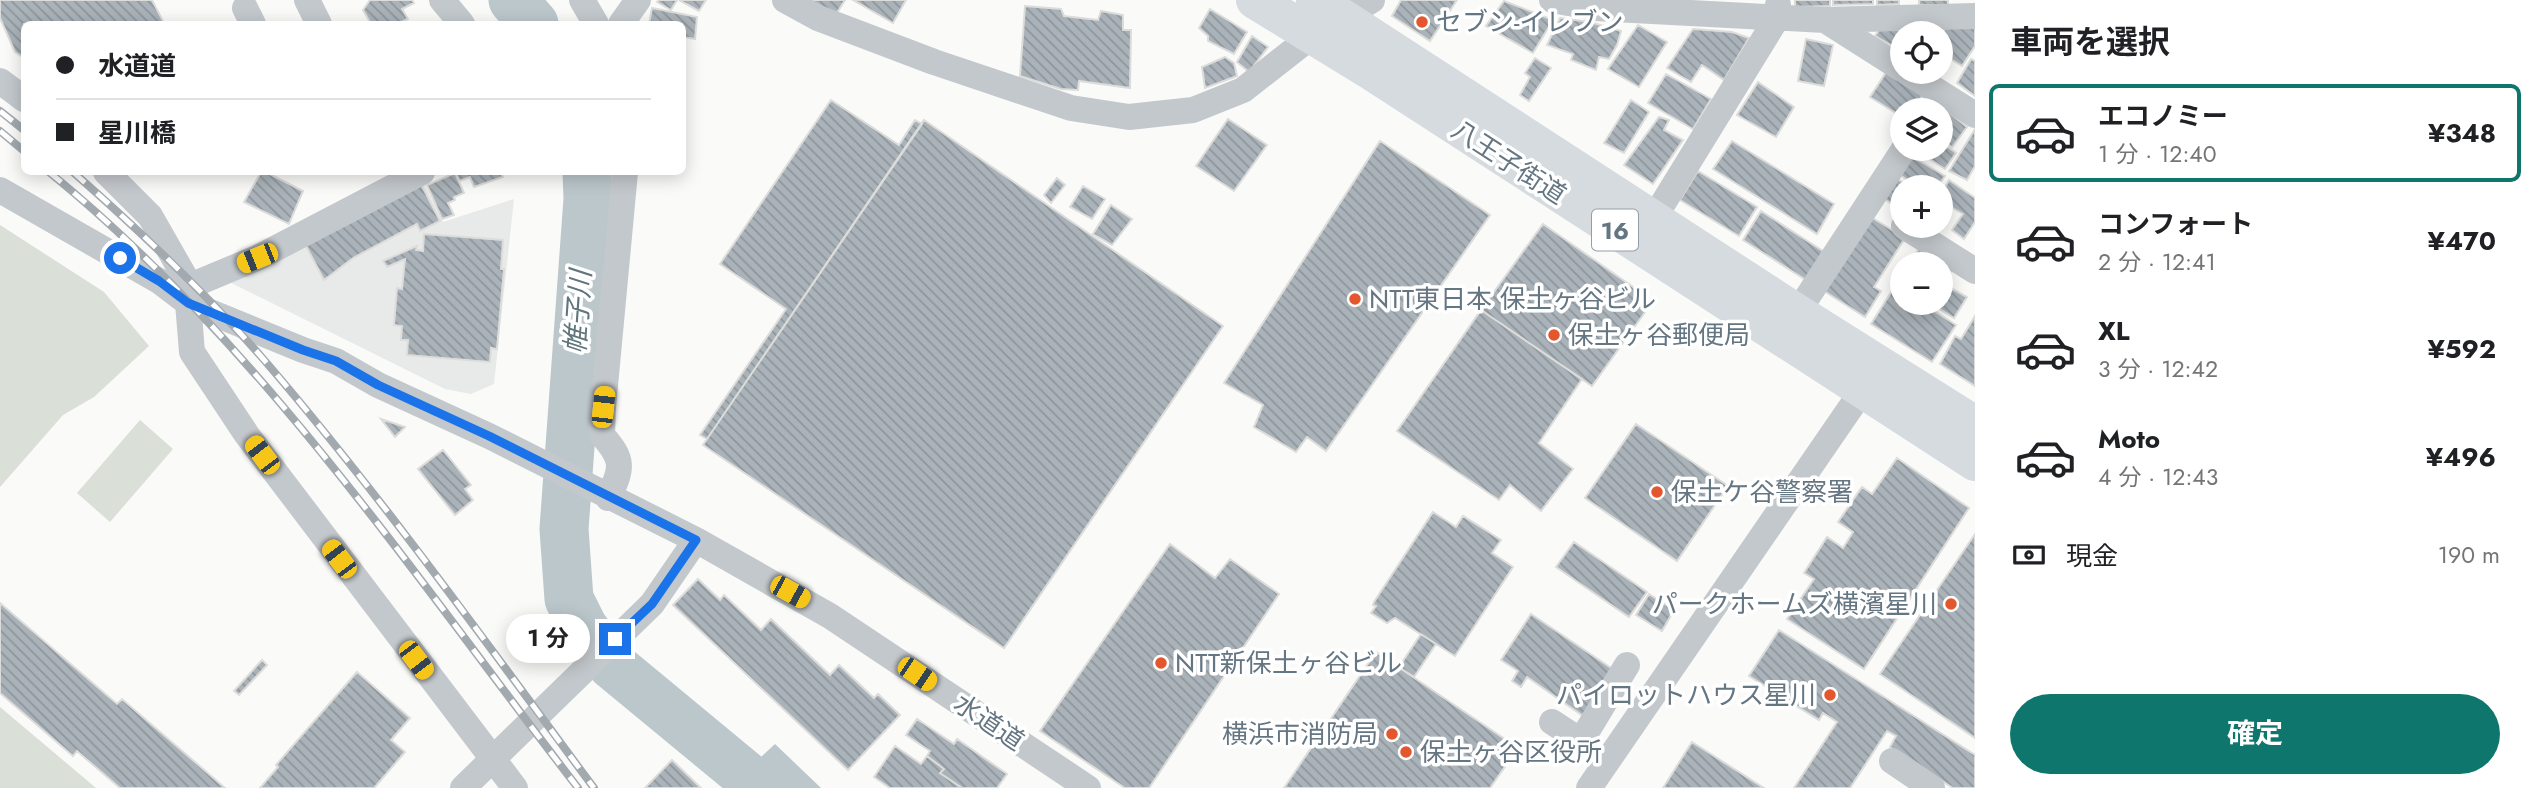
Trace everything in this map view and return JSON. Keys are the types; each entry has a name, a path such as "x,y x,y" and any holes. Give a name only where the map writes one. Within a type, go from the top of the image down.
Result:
{"highway":[{"name":"八王子街道","path":"1255,0 1335,14 1654,218 1797,313 1975,462"},
{"name":"八王子街道","path":"1335,14 1371,71 1872,378 1975,425"}],"street":[{"path":"307,0 318,21"},
{"path":"582,0 594,21"},
{"path":"623,21 638,0"},
{"path":"785,0 818,18 934,62 1071,108 1129,117 1193,110 1243,90 1335,14"},
{"path":"1552,0 1595,8 1778,9 1825,20 1975,16"},
{"path":"1654,218 1778,9"},
{"path":"1825,20 1890,61"},
{"path":"1917,84 1930,98"},
{"path":"1953,108 1975,115"},
{"path":"1797,313 1896,161"},
{"path":"109,175 150,216 189,294 192,352 247,435 514,788"},
{"path":"189,294 416,175"},
{"path":"603,494 621,467 617,451 602,435 625,175"},
{"path":"0,190 159,281 189,294"},
{"path":"1869,204 1890,217"},
{"path":"1923,238 1975,271"},
{"name":"水道道","path":"189,294 303,350 336,361 378,385 489,436 696,540 831,616 1088,788"},
{"path":"1589,788 1872,378"},
{"path":"463,788 652,604 696,540"},
{"path":"1552,722 1581,741 1627,665"},
{"path":"1892,761 1932,788"}],"shaded area":[{"path":"422,178 443,222 514,199 494,384 471,394 445,389 223,279"},
{"path":"0,225 104,292 149,346 94,397 63,415 0,487"},
{"path":"140,420 173,449 110,522 77,493"},
{"path":"0,707 96,788 0,788"},
{"path":"775,744 821,788 741,788 734,782"}],"building":[{"path":"0,0 152,0 163,21 21,21 21,56 15,52 0,18"},
{"path":"370,0 412,0 414,3 402,9 408,19 404,21 369,21 363,10"},
{"path":"677,0 671,10 657,2"},
{"path":"679,0 706,0 699,11"},
{"path":"807,0 845,0 835,16"},
{"path":"853,0 906,0 893,23"},
{"path":"1401,0 1457,0 1430,41 1392,16"},
{"path":"1795,0 1830,0 1830,6 1795,7"},
{"path":"1833,0 1873,0 1873,4 1833,5"},
{"path":"1877,0 1899,0 1899,4 1877,5"},
{"path":"1919,0 1948,0 1948,5 1919,5"},
{"path":"1504,1 1553,20 1533,53 1486,26"},
{"path":"1025,6 1061,9 1064,16 1098,20 1101,11 1123,15 1123,30 1131,30 1130,88 1079,81 1078,90 1061,89 1020,76"},
{"path":"652,8 697,17 695,39 686,38 686,21 650,21"},
{"path":"1210,9 1247,32 1234,54 1208,41 1208,36 1199,28"},
{"path":"1560,18 1590,22 1621,31 1609,59 1599,57 1596,70 1571,60 1573,54 1547,45"},
{"path":"1883,24 1890,24 1890,44 1875,36"},
{"path":"1953,24 1975,26 1975,46 1962,66 1953,60"},
{"path":"1638,25 1667,42 1639,87 1608,69"},
{"path":"1693,29 1732,32 1749,38 1724,80 1702,65 1691,82 1667,68"},
{"path":"1252,36 1268,47 1249,72 1237,62"},
{"path":"1806,39 1833,45 1824,86 1798,81"},
{"path":"1225,57 1234,63 1237,76 1205,88 1202,67"},
{"path":"1535,58 1551,68 1529,101 1520,95 1530,77 1525,73"},
{"path":"1971,59 1975,61 1975,96 1957,83"},
{"path":"1887,71 1890,73 1890,84 1907,84 1923,94 1921,98 1890,98 1890,110 1870,97"},
{"path":"1666,74 1711,99 1693,129 1648,103"},
{"path":"1758,82 1794,107 1776,137 1737,115"},
{"path":"831,100 899,145 915,120 922,124 707,439 700,435 786,309 720,264"},
{"path":"1631,100 1649,112 1624,153 1604,143"},
{"path":"1953,116 1967,127 1953,146"},
{"path":"1659,117 1669,120 1664,130 1683,140 1653,184 1624,165"},
{"path":"1228,119 1267,145 1234,191 1196,166"},
{"path":"924,120 1223,326 1004,648 703,445"},
{"path":"1975,129 1975,166 1967,180 1949,171"},
{"name":"NTT東日本 保土ヶ谷ビル","path":"1380,141 1490,215 1326,451 1307,437 1296,452 1254,427 1263,405 1224,383"},
{"path":"1732,141 1834,204 1817,234 1713,169"},
{"path":"1908,161 1920,161 1943,175 1900,175"},
{"path":"1933,161 1950,161 1945,169"},
{"path":"1698,171 1757,207 1739,236 1680,200"},
{"path":"259,175 272,175 303,191 289,224 244,202"},
{"path":"456,175 464,193 448,203 454,215 442,219 427,185"},
{"path":"457,175 503,177 474,187 470,177 459,181"},
{"path":"1057,178 1065,185 1051,203 1044,195"},
{"path":"420,182 440,221 420,231 417,224 353,258 324,280 304,242"},
{"path":"1953,183 1975,198 1975,222 1964,239 1953,231 1963,214 1953,208"},
{"path":"1083,186 1105,199 1092,219 1070,207"},
{"path":"1890,187 1890,203 1883,198"},
{"path":"1111,205 1132,219 1112,245 1093,234"},
{"path":"1761,211 1823,251 1806,280 1743,240"},
{"path":"1871,217 1890,229 1890,238 1905,238 1896,252 1890,252 1890,262 1874,287 1881,291 1865,317 1824,291"},
{"path":"1543,224 1653,301 1592,386 1481,310"},
{"path":"424,234 503,240 501,269 504,269 497,349 491,348 490,362 407,355 408,340 401,340 402,326 394,325 397,288 402,289 405,259 387,267 383,261 417,246 416,250 423,251"},
{"path":"1953,289 1967,297 1954,318 1949,315 1953,315"},
{"path":"1890,294 1890,315 1940,315 1956,325 1932,362 1871,324"},
{"path":"1481,310 1582,379 1539,443 1573,469 1541,511 1510,485 1499,500 1397,431"},
{"path":"1975,316 1975,386 1940,364 1955,336 1961,339"},
{"path":"381,419 405,427 395,437"},
{"name":"保土ケ谷警察署","path":"1636,424 1728,486 1677,561 1585,498"},
{"path":"443,450 471,485 465,489 473,500 455,515 418,469"},
{"path":"1897,458 1969,508 1864,669 1787,619 1814,579 1804,573 1827,537 1843,548 1853,532 1838,522 1862,487 1872,494"},
{"path":"1433,512 1456,527 1463,516 1501,540 1492,553 1513,567 1455,656 1395,618 1387,623 1371,613 1376,606 1373,605 1374,602"},
{"name":"パークホームズ横濱星川","path":"1975,534 1975,738 1880,674"},
{"path":"1574,542 1647,592 1629,617 1556,567"},
{"name":"NTT新保土ヶ谷ビル","path":"1170,544 1215,578 1230,559 1279,594 1149,788 1125,788 1040,731"},
{"path":"698,579 720,600 724,595 761,630 771,619 830,675 839,665 874,698 878,694 900,715 848,770 673,605"},
{"path":"1649,594 1674,610 1662,631 1636,615"},
{"path":"0,603 117,704 122,699 225,788 120,788 77,751 73,756 0,693"},
{"path":"1531,614 1617,672 1586,718 1527,677 1521,687 1512,681 1518,671 1501,660"},
{"name":"パイロットハウス星川","path":"1779,630 1975,755 1975,788 1953,788 1890,747 1896,736 1887,731 1850,788 1794,788 1837,722 1823,713 1819,720 1749,676"},
{"path":"1421,634 1436,644 1414,677 1399,667"},
{"path":"1376,652 1518,748 1490,788 1284,788"},
{"path":"262,660 267,665 239,695 234,691"},
{"path":"357,672 410,718 391,740 405,752 374,788 260,788 278,767 276,765"},
{"path":"917,719 954,744 957,739 1007,774 997,788 962,788 940,773 944,769 927,756 930,751 906,735"},
{"name":"パイロットハウス星川","path":"1692,742 1764,788 1663,788"},
{"path":"895,746 921,764 927,756 944,769 940,773 962,788 890,788 874,777"},
{"path":"672,760 701,788 645,788"}],"waterway":[{"name":"帷子川","path":"513,0 531,21"},
{"name":"帷子川","path":"587,175 588,199 564,529 569,599 583,627 611,664 761,788"}],"railway":[{"path":"0,111 21,128"},
{"path":"0,131 21,148"},
{"path":"52,175 126,239 266,386 394,544 578,788"},
{"path":"76,175 172,263 265,361 392,518 594,788"}],"place":[{"name":"セブン-イレブン","path":"1422,22"},
{"name":"NTT東日本 保土ヶ谷ビル","path":"1355,299"},
{"name":"保土ヶ谷郵便局","path":"1554,335"},
{"name":"保土ケ谷警察署","path":"1657,492"},
{"name":"パークホームズ横濱星川","path":"1951,604"},
{"name":"NTT新保土ヶ谷ビル","path":"1161,663"},
{"name":"パイロットハウス星川","path":"1830,695"},
{"name":"横浜市消防局","path":"1392,734"},
{"name":"保土ヶ谷区役所","path":"1406,752"}],"route":[{"path":"120,258 159,281 188,303 336,361 378,385 489,436 696,540 652,604 615,639"}]}
